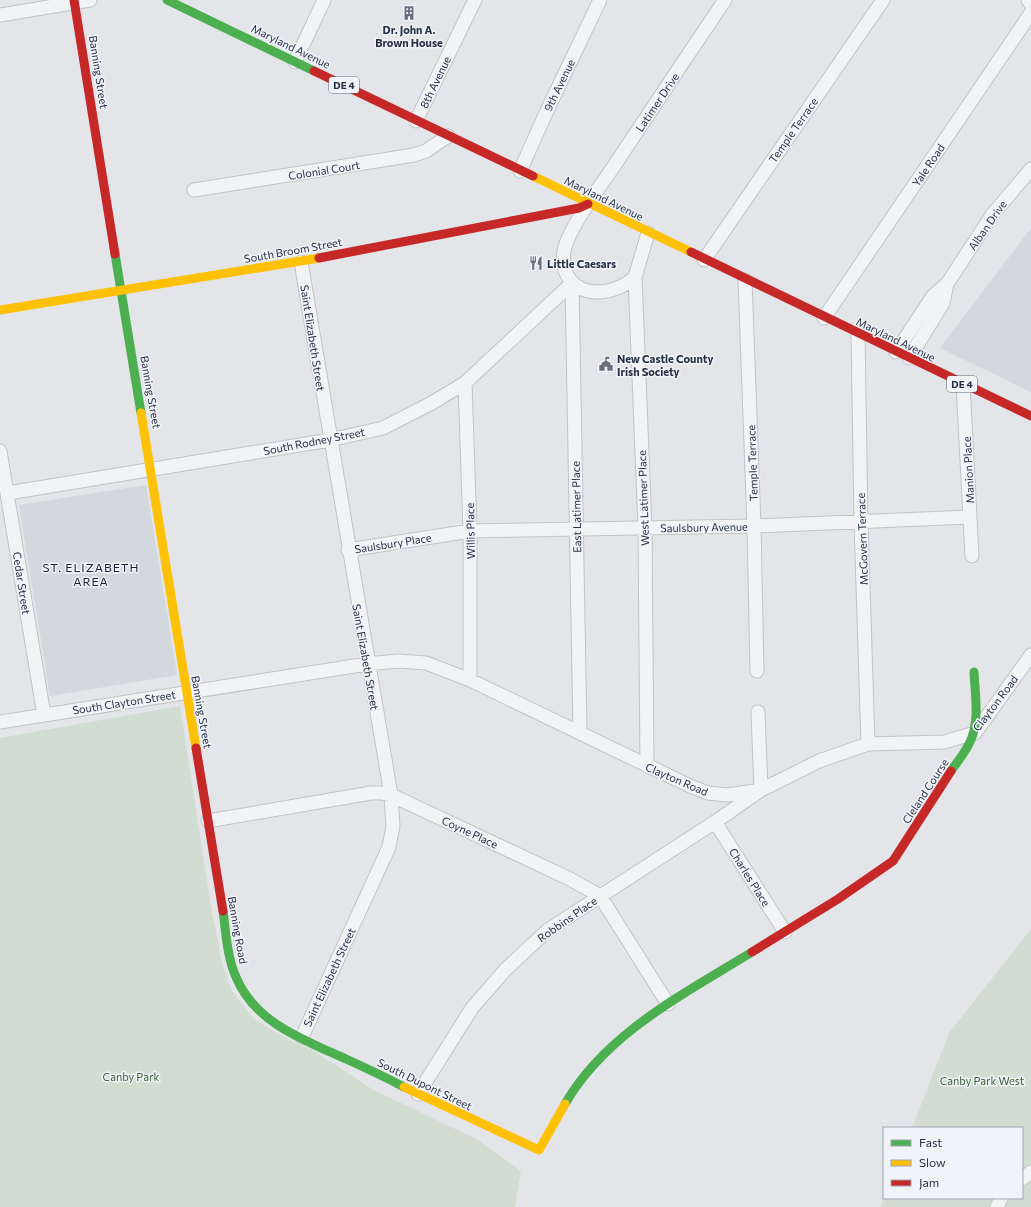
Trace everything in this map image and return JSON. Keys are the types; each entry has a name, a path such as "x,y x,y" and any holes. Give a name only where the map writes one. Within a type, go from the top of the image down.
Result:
{"street":[{"path":"0,15 75,1 90,0"},
{"path":"294,62 324,0"},
{"name":"8th Avenue","path":"416,121 475,0"},
{"name":"9th Avenue","path":"520,171 600,0"},
{"name":"Latimer Drive","path":"588,204 725,0"},
{"name":"Temple Terrace","path":"704,260 883,0"},
{"path":"1028,0 1031,4"},
{"name":"Banning Street","path":"75,1 208,821"},
{"name":"Maryland Avenue","path":"170,1 745,280 1031,416"},
{"name":"Yale Road","path":"824,318 1031,13"},
{"name":"Colonial Court","path":"194,190 414,155 426,151 448,136"},
{"name":"Alban Drive","path":"896,352 932,296 947,284 992,215 1031,169"},
{"path":"588,204 565,249 564,266 572,283 585,290 601,292 622,286 635,277"},
{"name":"South Broom Street","path":"0,310 301,262 579,208 588,204"},
{"name":"West Latimer Place","path":"647,766 645,528 635,277 648,233"},
{"name":"Saint Elizabeth Street","path":"301,262 367,664 391,795 393,826 389,847 302,1037"},
{"name":"Temple Terrace","path":"745,280 754,526 756,671"},
{"name":"South Rodney Street","path":"8,493 330,440 383,428 430,404 465,383 572,283"},
{"name":"East Latimer Place","path":"572,283 580,732"},
{"name":"Alban Drive","path":"909,358 943,303 947,284"},
{"name":"McGovern Terrace","path":"858,334 861,522 868,744"},
{"name":"Willis Place","path":"465,383 470,530 470,680"},
{"name":"Manion Place","path":"963,384 972,556"},
{"path":"1015,409 1031,413"},
{"name":"Cedar Street","path":"0,451 44,715"},
{"name":"Saulsbury Avenue","path":"438,536 470,530 754,526 970,517"},
{"name":"Saulsbury Place","path":"348,550 438,536"},
{"name":"Clayton Road","path":"367,664 414,660 426,663 470,680 580,732 647,766 708,793 727,796 761,790 819,761 868,744 944,742 974,733 1031,655"},
{"name":"South Clayton Street","path":"0,722 367,664"},
{"path":"974,672 976,713 974,733"},
{"path":"758,712 761,790"},
{"name":"Cleland Course","path":"784,932 838,899 893,862 969,744 974,733"},
{"name":"Robbins Place","path":"418,1094 472,1008 506,969 548,930 715,822 761,790"},
{"name":"Coyne Place","path":"208,821 371,793 381,792 391,795 570,878 600,896 668,1004"},
{"name":"Banning Road","path":"208,821 234,973 240,986 256,1007 276,1024 302,1037"},
{"name":"Charles Place","path":"715,822 784,932"},
{"path":"668,1004 784,932"},
{"name":"South Dupont Street","path":"302,1037 418,1094 539,1150 568,1099 594,1065 630,1030 668,1004"},
{"path":"1023,1179 1031,1172"}],"shaded area":[{"path":"1031,228 1031,392 940,348"},
{"path":"146,485 177,675 50,696 19,505"}],"green space":[{"name":"Canby Park","path":"180,706 211,907 223,967 232,991 255,1020 289,1040 314,1051 372,1089 478,1140 521,1171 515,1207 0,1207 0,738"},
{"name":"Canby Park West","path":"1031,929 1031,1207 881,1207 884,1199 1023,1199 1023,1127 912,1127 949,1033"}],"traffic: fast":[{"path":"167,0 314,71"},
{"path":"115,254 141,413"},
{"path":"951,771 966,750 973,734 976,717 974,672"},
{"path":"223,911 227,945 233,969 244,993 255,1007 282,1028 298,1037 404,1087"},
{"path":"565,1104 582,1079 602,1056 624,1036 648,1017 700,983 752,952"}],"traffic: slow":[{"path":"533,176 691,252"},
{"path":"0,310 319,258"},
{"path":"141,413 196,748"},
{"path":"404,1087 539,1150 565,1104"}],"traffic: jam":[{"path":"74,0 115,254"},
{"path":"314,71 533,176"},
{"path":"319,258 579,208 588,204"},
{"path":"691,252 1031,416"},
{"path":"196,748 223,911"},
{"path":"752,952 838,899 893,861 951,771"}],"place":[{"name":"Dr. John A. Brown House","path":"409,13"},
{"name":"Little Caesars","path":"536,263"},
{"name":"New Castle County Irish Society","path":"606,364"}],"district":[{"name":"ST. ELIZABETH AREA","path":"91,574"}]}
